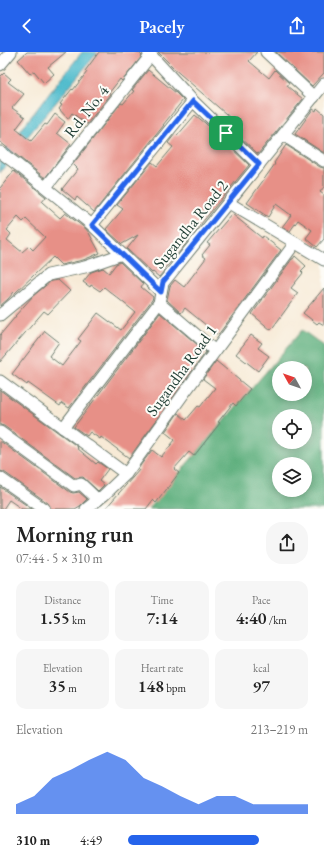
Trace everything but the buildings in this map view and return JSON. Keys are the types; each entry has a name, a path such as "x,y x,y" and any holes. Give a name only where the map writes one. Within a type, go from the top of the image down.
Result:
{"street":[{"path":"0,64 11,52"},
{"path":"266,52 314,97"},
{"path":"149,53 193,101 259,164"},
{"name":"Rd. No. 4","path":"46,188 149,53"},
{"name":"Sugandha Road 2","path":"63,428 159,303 163,282 229,203 324,84"},
{"path":"92,225 193,101"},
{"path":"283,135 324,161"},
{"path":"0,152 92,225 161,292"},
{"path":"229,203 324,260"},
{"name":"Sugandha Road 1","path":"86,509 104,495 126,474 295,243"},
{"path":"0,315 48,275 85,267 122,254"},
{"path":"159,303 215,351"},
{"path":"0,381 126,474"},
{"path":"0,432 74,486 81,484 98,500"},
{"path":"0,478 44,509"}],"green space":[{"path":"302,330 324,346 324,509 148,509 272,365 272,401 312,401 312,361 275,361"}],"water":[{"path":"82,52 98,52 13,154 0,173 0,157"}],"route":[{"path":"193,101 226,133 259,164 218,217 163,282 161,292 92,225 193,101"}]}
